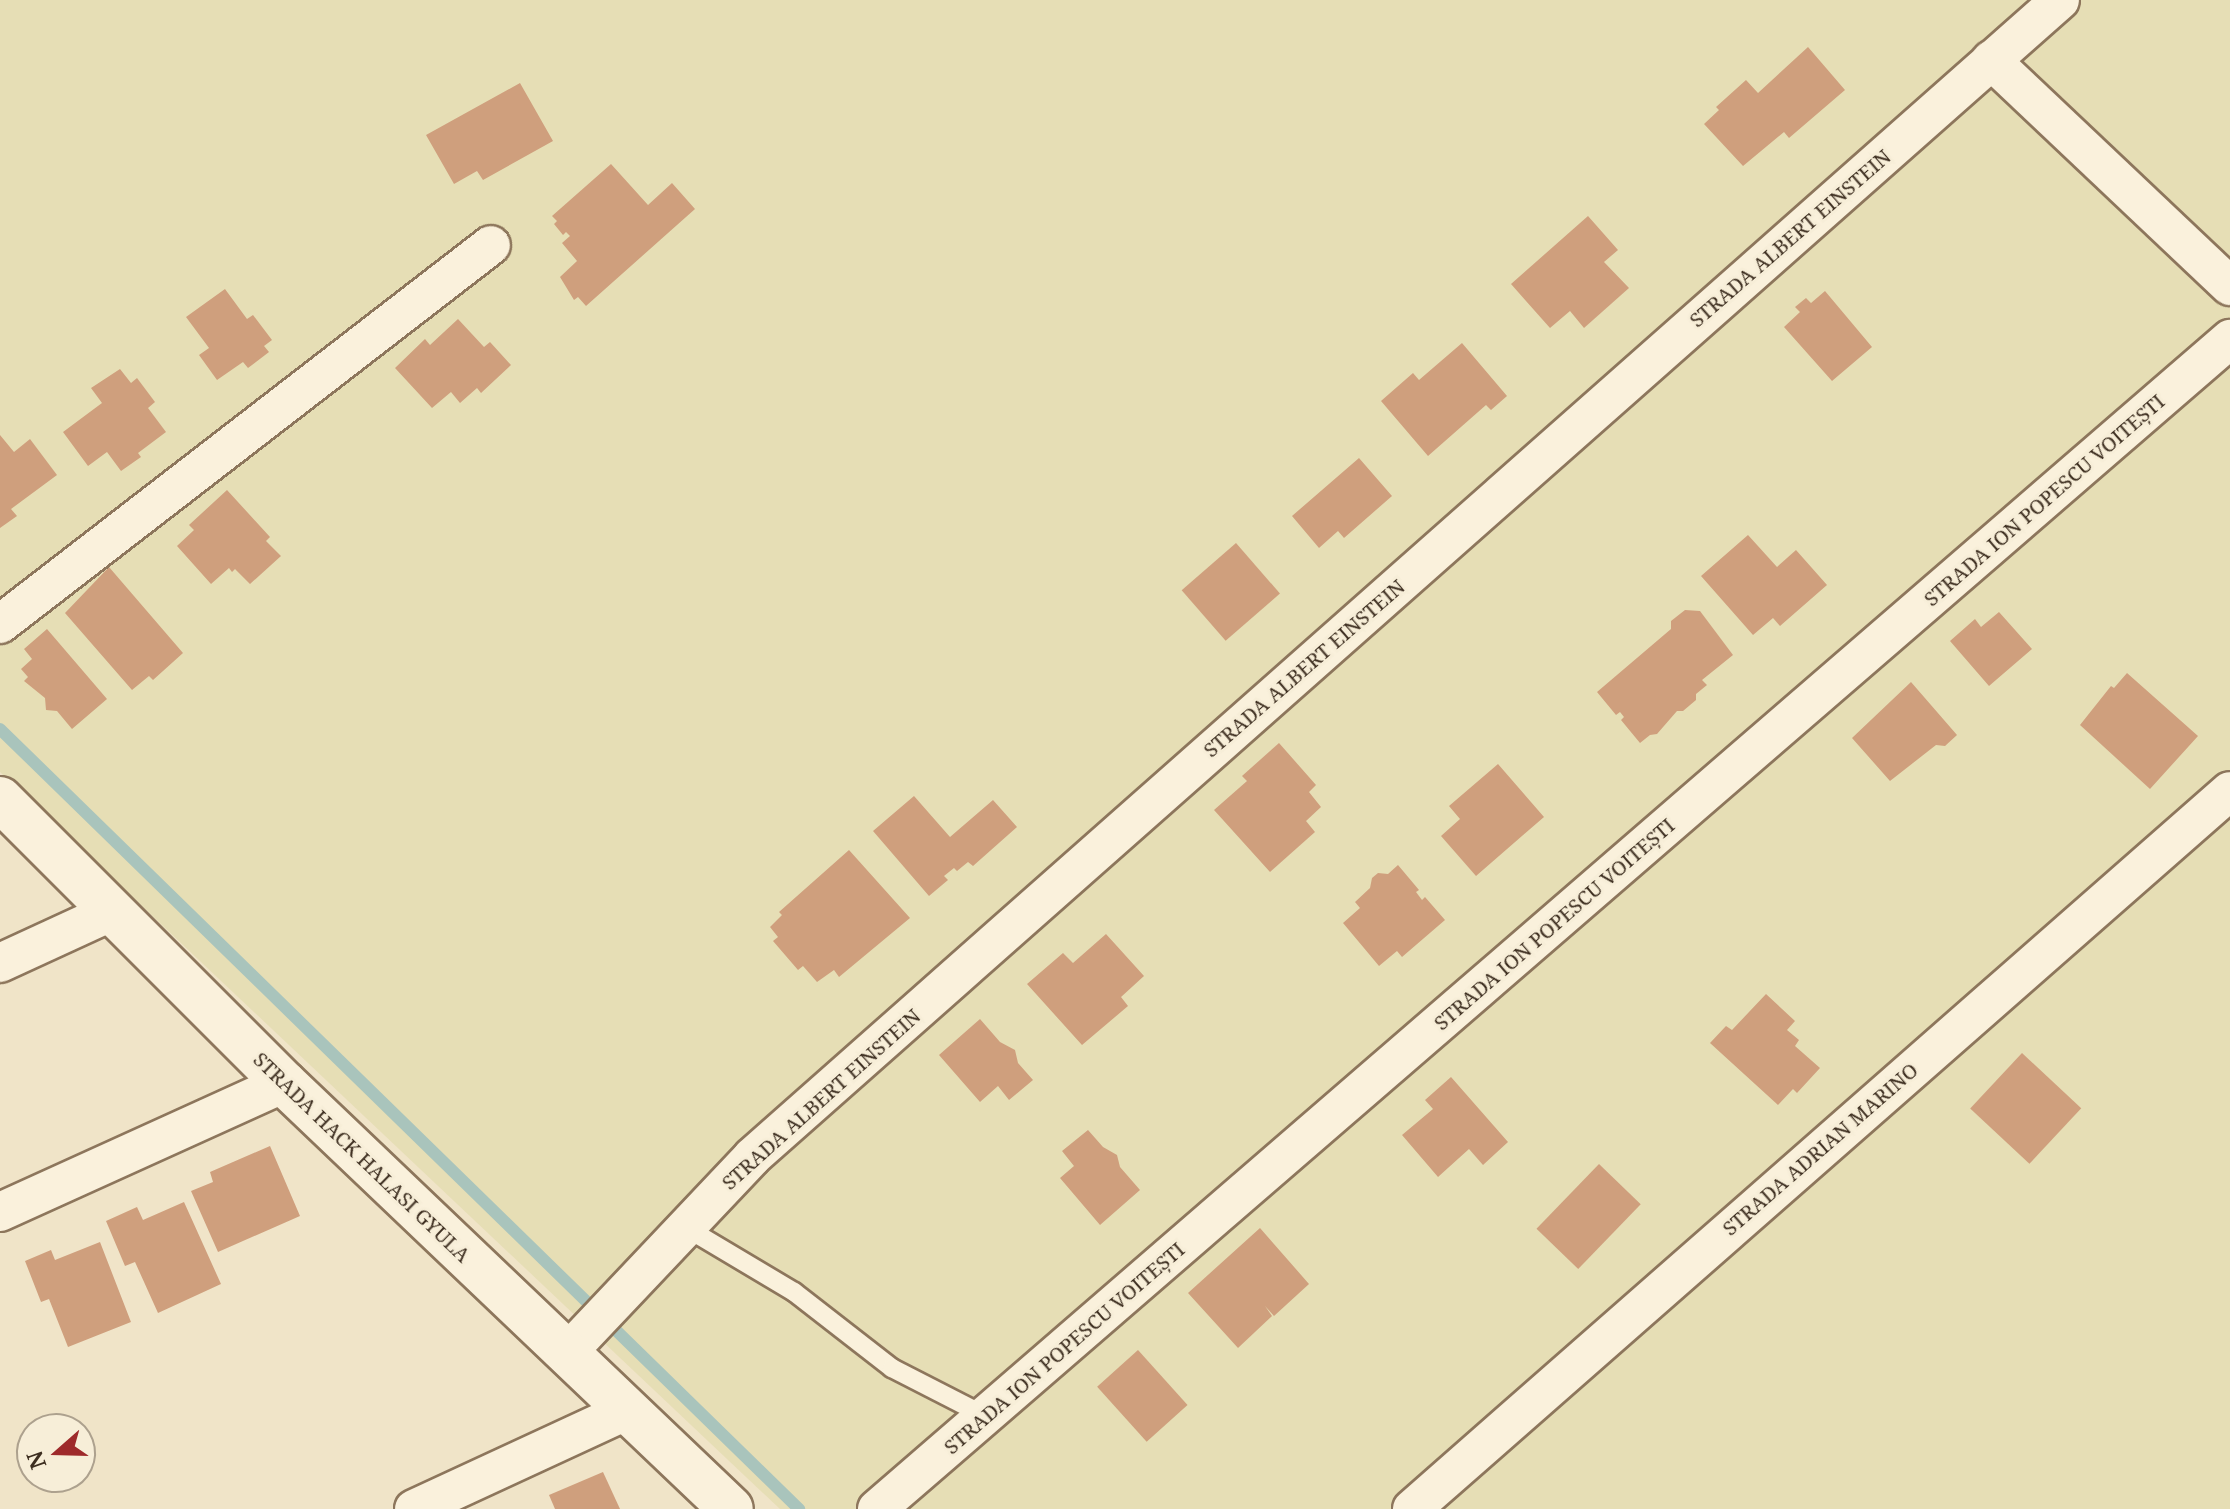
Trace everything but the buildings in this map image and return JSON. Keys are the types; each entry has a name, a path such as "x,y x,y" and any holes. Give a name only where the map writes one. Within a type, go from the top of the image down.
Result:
{"street":[{"name":"STRADA ALBERT EINSTEIN","path":"570,1349 752,1157 2060,0"},
{"path":"1991,60 2230,286"},
{"path":"0,624 491,245"},
{"name":"STRADA ION POPESCU VOITEȘTI","path":"877,1509 2230,339"},
{"name":"STRADA ADRIAN MARINO","path":"1412,1509 2230,791"},
{"name":"STRADA HACK HALASI GYULA","path":"0,799 284,1083 570,1349 626,1411 731,1509"},
{"path":"0,963 111,912"},
{"path":"0,1212 284,1083"},
{"path":"414,1509 626,1411"}],"lane":[{"path":"685,1227 794,1292 892,1368 986,1416"}],"shaded area":[{"path":"0,0 2230,0 2230,1509 780,1509 0,772"}],"waterway":[{"path":"0,729 799,1509"}]}
